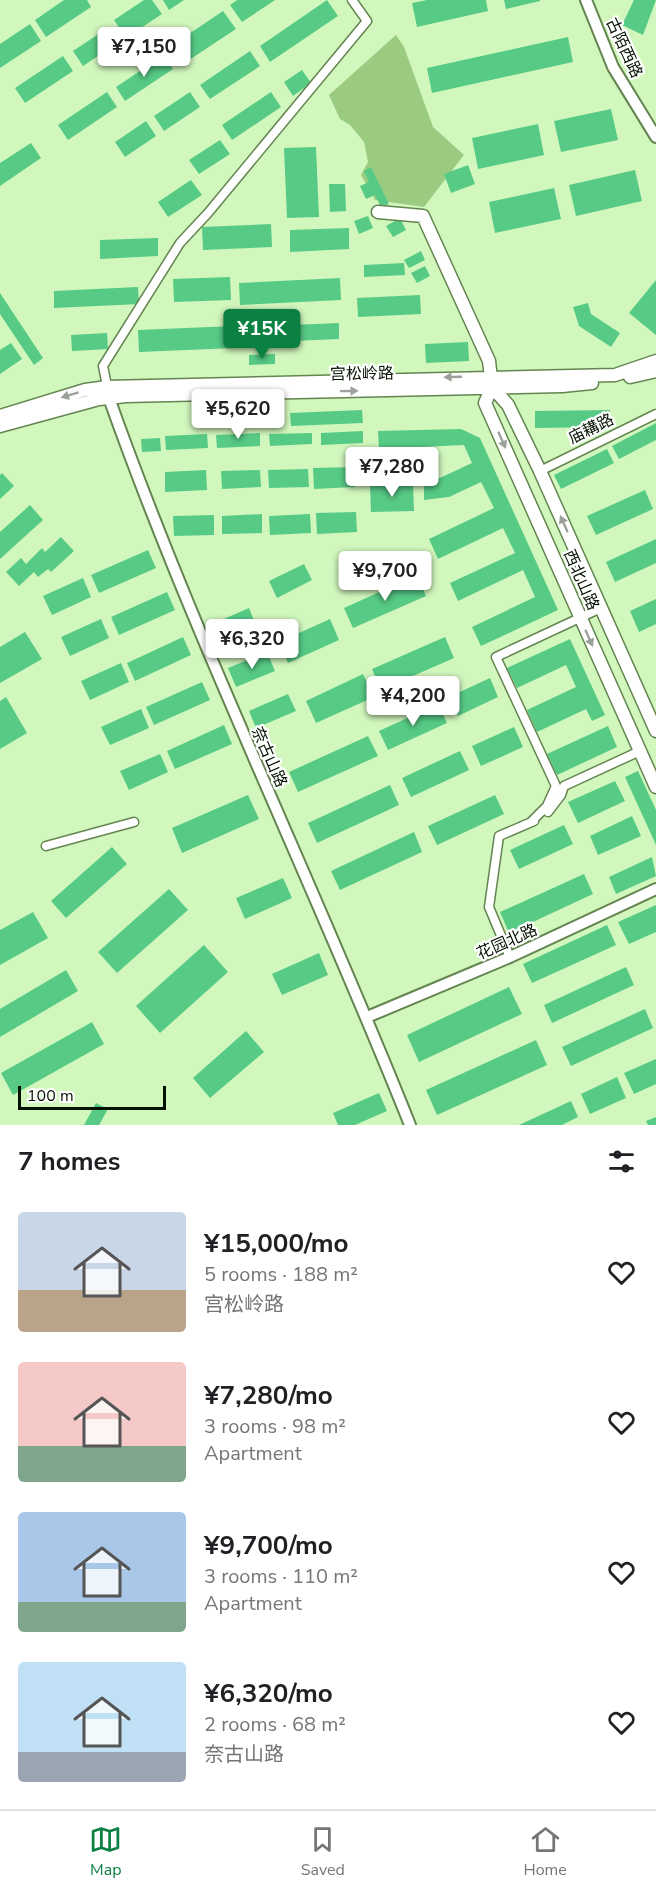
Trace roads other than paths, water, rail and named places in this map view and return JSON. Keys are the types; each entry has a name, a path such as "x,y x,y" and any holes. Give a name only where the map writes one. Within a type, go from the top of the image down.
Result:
{"main road":[{"name":"西北山路","path":"378,212 423,216 489,361 492,381 508,405 540,471 656,731"},
{"path":"0,416 85,390 108,393 615,375 656,361"},
{"path":"492,381 562,386 622,379 656,371"},
{"name":"西北山路","path":"492,381 485,403 656,787"},
{"path":"0,426 108,393"}],"street":[{"path":"108,393 103,366 180,243 367,21 352,0"},
{"name":"古陌西路","path":"586,0 613,67 656,137"},
{"name":"奈古山路","path":"108,393 172,566 367,1017 410,1125"},
{"name":"庙耩路","path":"540,471 656,414"},
{"path":"531,822 548,806 556,786 496,657 601,608"},
{"path":"510,957 489,907 499,836 550,811 564,786 640,751"},
{"path":"46,846 134,822"},
{"name":"花园北路","path":"367,1017 510,957 656,889"}]}
